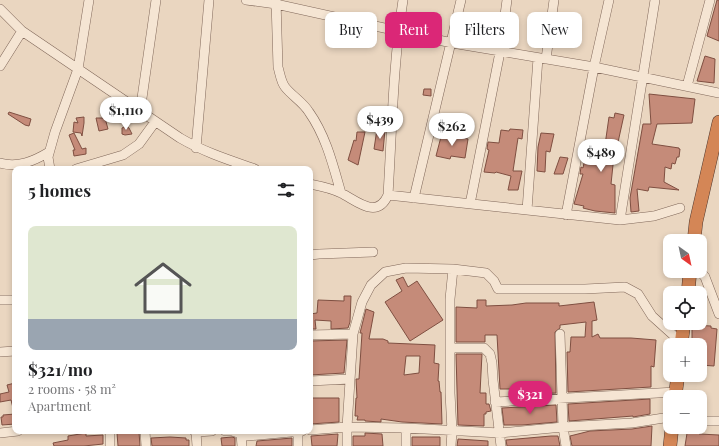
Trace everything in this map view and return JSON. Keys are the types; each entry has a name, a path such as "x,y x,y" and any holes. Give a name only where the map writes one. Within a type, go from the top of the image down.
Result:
{"highway":[{"path":"695,234 700,203 719,122"},
{"path":"670,446 671,434"}],"street":[{"path":"49,166 47,160 49,152 78,69 89,0"},
{"path":"140,112 156,0"},
{"path":"196,148 209,0"},
{"path":"246,0 276,2 385,28"},
{"path":"401,12 403,0"},
{"path":"459,12 462,0"},
{"path":"470,204 500,52 507,0"},
{"path":"527,210 542,59 554,0"},
{"path":"566,215 594,67 609,0"},
{"path":"620,220 655,0"},
{"path":"687,86 710,0"},
{"path":"276,2 278,67 282,83 285,88 310,112 331,158 341,193"},
{"path":"0,9 22,31 155,122 196,148 214,156 246,166"},
{"path":"0,66 22,31"},
{"path":"313,185 341,193 360,204 372,207 381,205 386,200 388,195 397,48"},
{"path":"414,198 451,48"},
{"path":"479,48 594,67 719,94"},
{"path":"86,166 123,155 139,144 155,122"},
{"path":"0,163 8,165 25,163 49,152"},
{"path":"388,195 620,220 654,216 680,208"},
{"path":"313,255 373,252"},
{"path":"347,446 353,334 362,302 371,285 385,272 406,268 486,272 494,281 498,289 585,289 625,287 638,294 652,316 676,338"},
{"path":"451,446 450,299 453,270"},
{"path":"705,278 719,314"},
{"path":"0,300 12,300"},
{"path":"313,335 353,334"},
{"path":"560,334 563,427 566,446"},
{"path":"450,348 477,348 487,350 490,354 501,446"},
{"path":"0,352 12,351"},
{"path":"313,382 350,379"},
{"path":"495,402 663,394"},
{"path":"313,430 347,427 406,428 500,433 563,427 632,423 663,418"},
{"path":"707,421 719,420"},
{"path":"406,428 406,446"},
{"path":"0,433 12,432"},
{"path":"110,434 110,446"},
{"path":"145,434 146,446"},
{"path":"195,434 197,446"},
{"path":"242,446 245,434"},
{"path":"298,434 298,446"}],"building":[{"path":"717,0 719,0 719,41 707,36"},
{"path":"705,56 715,59 714,83 697,81"},
{"path":"424,89 431,89 431,96 423,95"},
{"path":"649,94 695,99 692,123 657,124 652,144 680,149 679,157 677,157 675,164 672,163 671,169 665,167 664,182 679,190 649,187 648,191 637,189 639,211 631,212 630,198 643,124 651,124"},
{"path":"9,112 31,119 29,126 8,114"},
{"path":"615,113 624,115 613,165 611,184 615,185 615,213 583,208 584,206 574,204 583,174 580,174 581,167 583,168 587,149 604,152 609,117 614,118"},
{"path":"84,117 82,136 81,133 73,132 74,122 78,123 76,118"},
{"path":"96,118 105,118 108,129 99,131"},
{"path":"126,126 132,134 122,134 122,128"},
{"path":"377,129 385,130 383,151 374,149"},
{"path":"510,129 523,130 522,139 518,138 513,171 522,171 518,190 508,190 511,176 496,172 484,172 489,150 487,149 488,142 499,143 501,130 509,131"},
{"path":"357,132 365,132 358,165 348,160 354,140 356,141"},
{"path":"74,133 82,149 86,148 86,154 74,156 73,150 75,150 69,135"},
{"path":"442,133 468,139 465,158 451,156 450,159 436,156"},
{"path":"541,133 554,134 550,152 546,151 545,172 537,171 538,147"},
{"path":"560,157 568,158 563,174 554,174"},
{"path":"403,277 408,287 417,281 443,320 410,341 385,302 402,291 396,280"},
{"path":"344,296 351,296 350,322 348,328 331,329 331,321 315,320 316,329 313,329 313,314 317,313 318,300 344,301"},
{"path":"477,300 486,300 486,306 526,303 559,303 559,306 594,302 597,320 592,321 592,337 598,334 600,338 656,340 654,367 651,366 651,387 568,392 567,352 570,352 571,337 585,337 586,322 560,325 560,328 555,332 556,393 510,395 510,389 500,389 497,335 485,335 485,342 456,342 456,307 477,308"},
{"path":"366,309 374,312 369,339 383,339 388,341 388,343 435,345 434,363 439,364 438,381 441,392 442,424 402,422 381,419 381,422 357,420 358,416 355,416 357,398 356,379 359,379 362,333 360,333","holes":["406,356 420,356 419,373 404,375"]},
{"path":"707,326 717,329 714,366 707,366 707,338 692,338 692,330 707,330"},
{"path":"347,340 344,373 313,375 313,341"},
{"path":"456,354 482,354 480,393 486,393 486,404 489,404 491,411 484,414 484,426 458,425"},
{"path":"12,384 12,404 11,400 0,402 0,394 9,392 7,385"},
{"path":"313,398 339,398 339,422 313,424"},
{"path":"650,399 650,414 633,417 569,421 568,404"},
{"path":"556,405 557,422 504,425 502,408"},
{"path":"12,414 12,424 2,425 1,417 3,417 3,415"},
{"path":"652,426 651,446 572,446 570,436 590,431 632,429"},
{"path":"365,433 382,434 383,446 353,446 353,436 365,436"},
{"path":"80,434 86,434 86,436 103,435 103,444 84,446 54,446 53,443 68,440 68,436"},
{"path":"117,434 139,434 140,446 118,446"},
{"path":"338,434 337,446 312,446 311,436"},
{"path":"687,434 719,435 719,446 685,446"},
{"path":"558,436 560,446 507,446 506,440"},
{"path":"412,437 440,437 440,446 412,446"},
{"path":"151,438 186,438 186,440 189,440 189,446 152,446"},
{"path":"221,438 235,438 235,446 222,446"},
{"path":"292,438 292,446 256,446 257,441"},
{"path":"458,439 488,441 488,446 457,446"}]}
